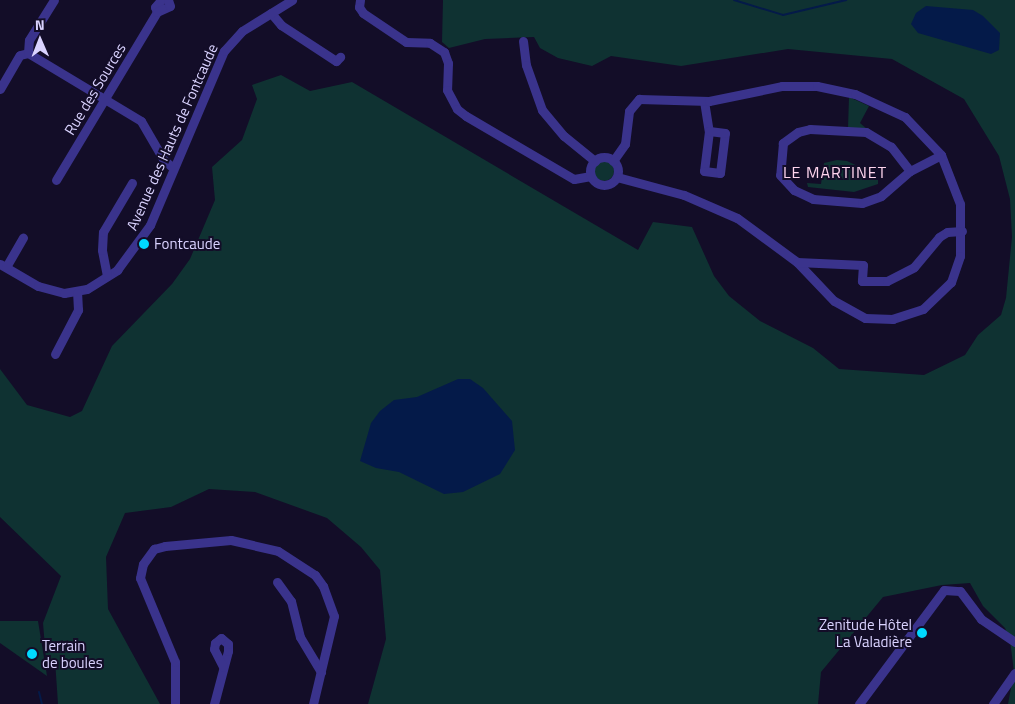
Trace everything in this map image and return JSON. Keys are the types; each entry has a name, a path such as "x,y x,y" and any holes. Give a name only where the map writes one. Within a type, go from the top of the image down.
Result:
{"street":[{"path":"28,53 29,40 54,0"},
{"name":"Rue des Sources","path":"157,12 155,7 161,0"},
{"name":"Rue des Sources","path":"56,180 157,12 170,6 168,0"},
{"name":"Avenue des Hauts de Fontcaude","path":"77,293 108,276 137,246 150,225 224,51 242,31 292,0"},
{"path":"360,0 363,12 406,42 430,43 444,52 448,63 447,90 457,109 466,116 574,179 591,176"},
{"path":"271,13 281,25 336,61 340,57"},
{"path":"523,41 526,65 542,110 564,136 595,161"},
{"path":"0,89 20,55 28,53 141,121 163,159 173,168"},
{"path":"613,161 624,144 629,111 634,102 704,102 782,86 841,90 874,101 905,117 941,155 960,204 962,231 960,256 951,282 932,303 900,318 878,320 845,310 797,262 766,237 723,210 684,195 617,177"},
{"path":"704,102 710,131 704,171 720,173 725,133 710,131"},
{"path":"910,171 891,147 866,132 816,129 798,132 783,143 780,175 802,195 852,204 881,196 910,171 941,155"},
{"path":"591,176 596,183 606,186 617,177 618,168 613,161 602,158 595,161"},
{"path":"591,176 595,161"},
{"path":"108,276 102,250 103,232 132,183"},
{"path":"797,262 863,265 862,281 887,281 914,267 939,238 947,232 962,231"},
{"path":"24,238 3,266 38,286 64,293 77,293 78,310 55,354"},
{"path":"175,704 175,662 140,578 148,556 165,546 231,540 252,543 278,551 315,575 329,598 334,616 314,704"},
{"path":"277,582 291,601 300,637 321,672"},
{"path":"859,704 944,590 960,591 981,619 1015,642"},
{"path":"214,704 223,667"},
{"path":"994,703 1015,673"}],"green space":[{"path":"443,0 1015,0 1015,704 1008,704 1014,672 1010,640 1005,628 983,606 970,583 942,585 883,597 821,672 818,704 368,704 386,639 380,570 361,547 327,518 255,492 209,489 171,507 125,513 106,557 108,609 160,704 58,704 55,660 46,659 43,623 61,576 0,517 0,369 27,405 70,417 82,411 112,346 172,284 190,259 215,200 212,167 242,140 257,99 252,85 281,75 310,91 352,82 638,250 653,222 692,227 714,276 729,296 760,321 813,348 839,369 924,375 965,355 978,335 1001,315 1006,298 1012,237 1010,199 999,156 964,99 892,59 788,49 681,66 611,56 592,66 558,58 540,48 534,37 485,39 449,48 442,42"},
{"path":"849,97 869,106 860,123 868,130 848,128"},
{"path":"837,160 847,161 864,169 864,178 878,180 878,184 854,192 808,187 807,183 821,184 824,163"},
{"path":"604,161 611,164 614,171 611,178 604,181 597,178 594,171 597,164"},
{"path":"0,621 38,621 47,676 0,643"}],"water":[{"path":"926,6 973,10 983,16 1000,33 999,50 991,54 918,33 911,24 916,13"},
{"path":"458,379 470,379 483,388 512,421 515,450 500,474 463,492 444,494 399,472 376,468 360,461 371,423 380,411 394,400 417,397"}],"waterway":[{"path":"734,0 783,15 846,0"},
{"path":"39,692 42,704"}],"place":[{"name":"Fontcaude","path":"144,244"},
{"name":"Zenitude Hôtel La Valadière","path":"922,633"},
{"name":"Terrain de boules","path":"32,654"}],"district":[{"name":"LE MARTINET","path":"835,172"}]}
